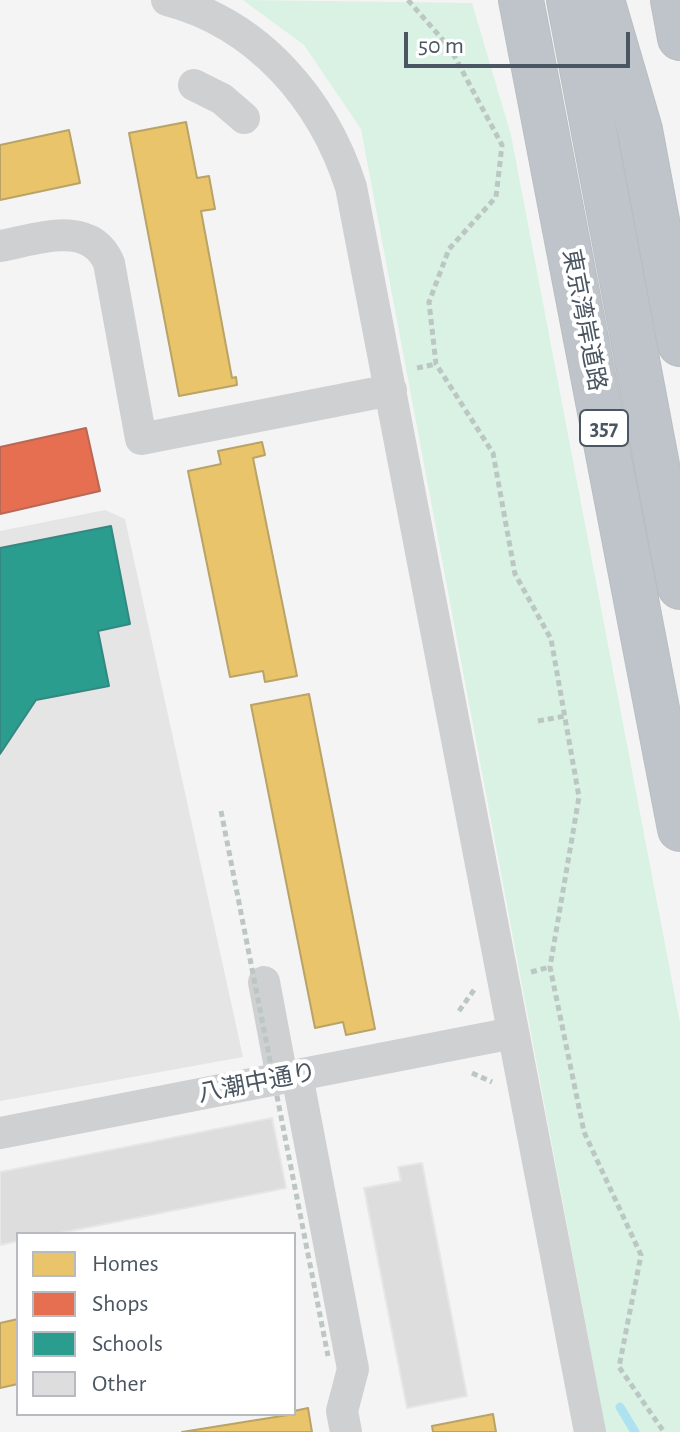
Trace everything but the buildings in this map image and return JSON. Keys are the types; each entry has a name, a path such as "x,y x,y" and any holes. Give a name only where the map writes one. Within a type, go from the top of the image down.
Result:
{"highway":[{"name":"東京湾岸道路","path":"569,0 680,587"},
{"path":"602,0 640,130 680,344"},
{"path":"673,0 680,38"},
{"name":"東京湾岸道路","path":"526,9 680,829"}],"street":[{"path":"167,0 218,21 256,45 288,74 321,117 351,187 590,1432"},
{"path":"194,85 222,99 244,118"},
{"path":"0,246 66,234 93,240 103,249 109,263 141,439 314,392 391,390"},
{"path":"264,982 290,1077 353,1369 342,1411 346,1432"},
{"name":"八潮中通り","path":"0,1133 513,1033"}],"path":[{"path":"408,0 450,48 502,145 496,197 449,249 429,302 436,364 493,453 515,574 551,639 579,797 550,967 584,1132 641,1255 619,1367 664,1432"},
{"path":"538,721 565,716"},
{"path":"221,811 328,1356"}],"shaded area":[{"path":"105,510 125,519 243,1057 0,1101 0,531"}],"green space":[{"path":"243,0 472,3 511,135 680,1023 680,1432 606,1432 361,129 304,45"}],"waterway":[{"path":"620,1407 635,1432"}]}
